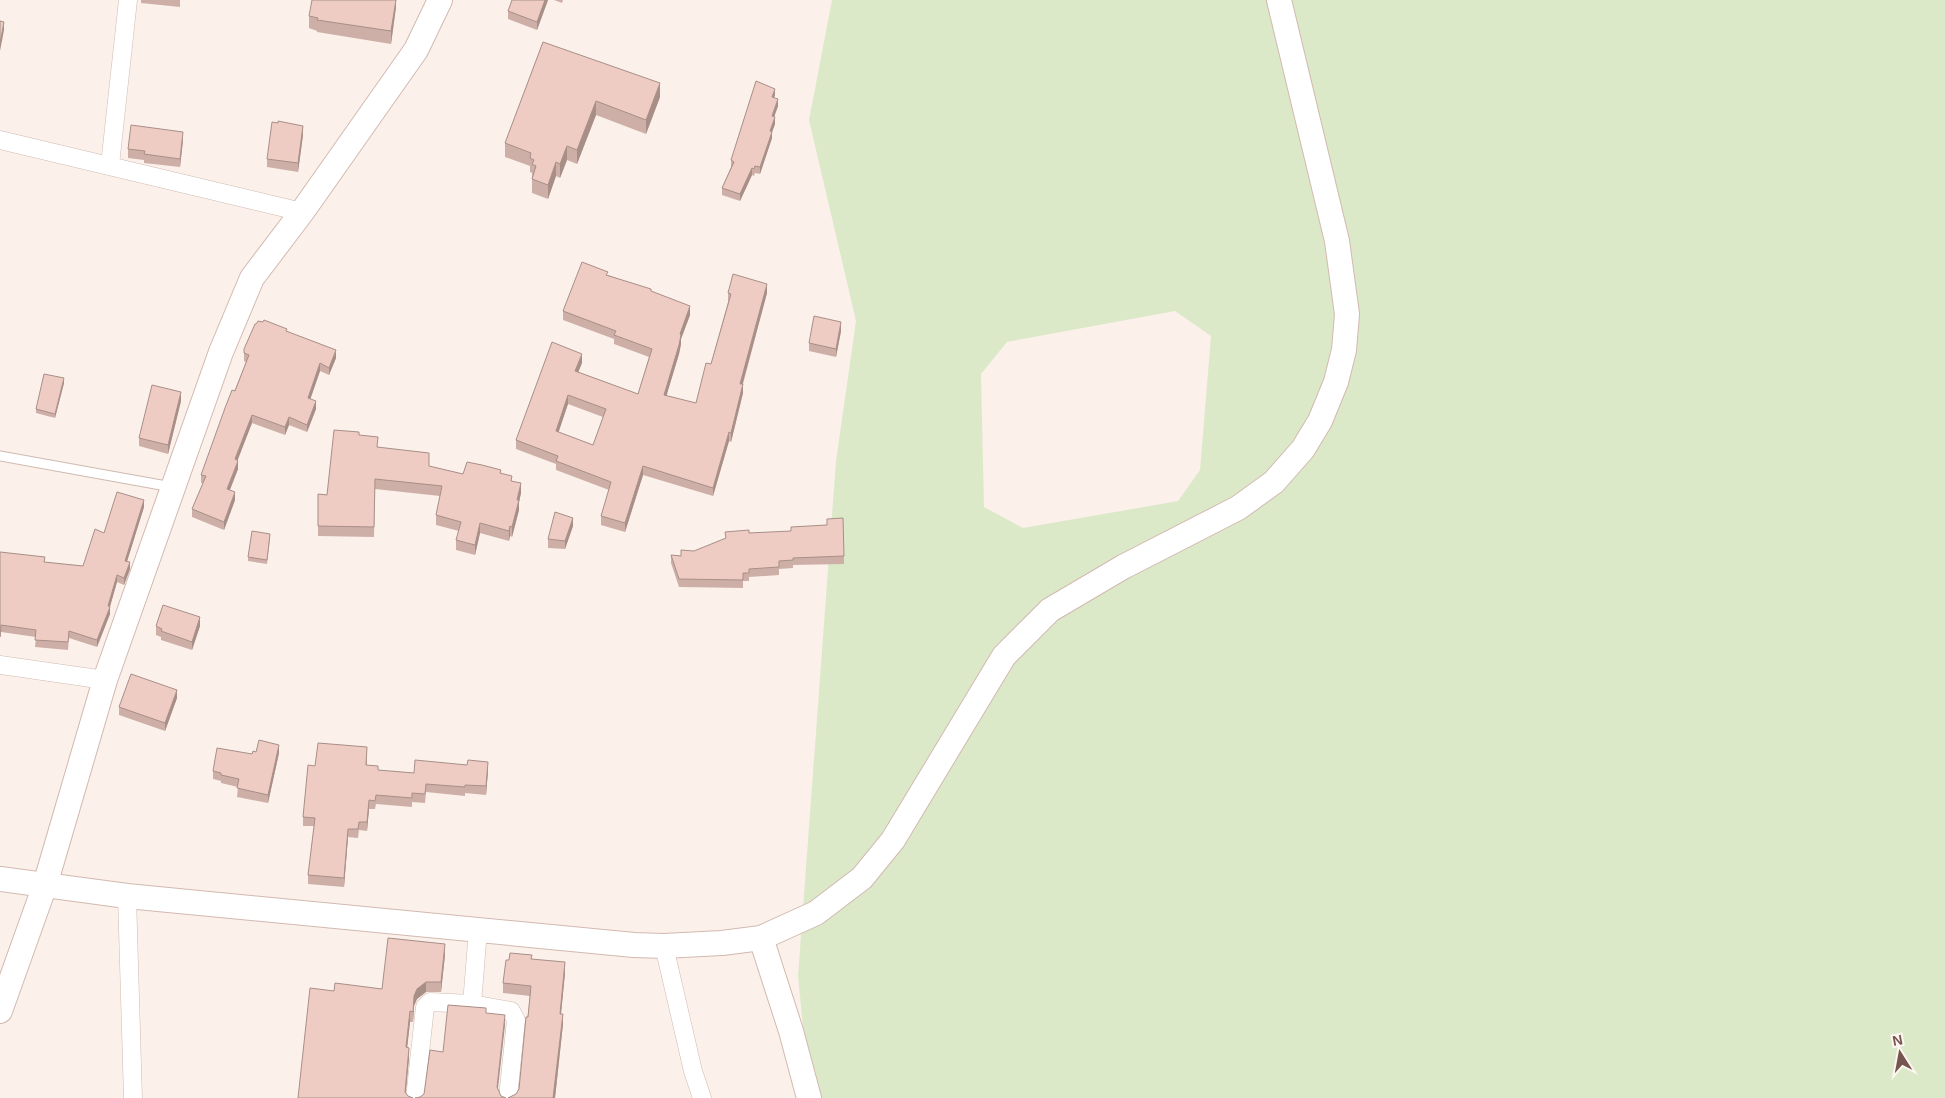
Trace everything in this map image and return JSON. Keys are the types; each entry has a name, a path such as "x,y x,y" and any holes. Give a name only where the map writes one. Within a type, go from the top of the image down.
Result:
{"street":[{"path":"110,165 128,0"},
{"path":"0,1011 45,885 105,680 221,352 252,278 302,212 416,50 440,0"},
{"path":"0,880 126,896 634,945 664,946 722,943 761,938 816,913 862,878 893,840 1004,656 1050,610 1123,567 1238,508 1274,482 1302,449 1320,421 1336,382 1344,350 1347,314 1337,242 1279,0"},
{"path":"0,140 302,212"},
{"path":"0,665 105,680"},
{"path":"126,896 133,1098"},
{"path":"472,1004 478,930"},
{"path":"761,938 792,1031 809,1098"},
{"path":"664,946 693,1071 702,1098"},
{"path":"415,1098 425,1007 430,1002 472,1004 511,1011 516,1020 508,1098"}],"lane":[{"path":"0,456 173,487"}],"green space":[{"path":"832,0 1945,0 1945,1098 810,1098 798,976 836,461 856,321 809,120","holes":["1175,311 1211,336 1200,470 1178,501 1023,528 984,507 981,374 1007,342"]}],"building":[{"path":"312,0 396,0 391,31 317,20 318,18 309,16"},
{"path":"512,0 545,0 537,22 508,11"},
{"path":"0,21 4,22 0,43"},
{"path":"543,42 660,83 646,120 596,101 577,150 567,146 560,164 556,162 548,185 532,179 536,166 532,164 534,160 530,158 531,153 505,143"},
{"path":"756,81 775,89 772,97 778,99 772,116 775,117 770,131 772,132 760,167 755,166 754,169 752,168 740,194 722,188 734,162 731,160"},
{"path":"278,121 303,126 298,163 267,159 272,122 278,123"},
{"path":"131,125 183,132 180,159 144,154 145,151 128,149"},
{"path":"582,262 608,272 606,275 651,289 651,291 690,306 680,334 679,345 664,395 696,403 706,363 711,364 731,294 728,293 733,274 767,284 740,384 743,384 731,433 729,432 713,488 643,466 625,523 601,516 611,482 556,461 558,456 516,440 552,342 582,354 575,371 638,394 652,349 614,335 616,331 563,311","holes":["568,395 606,409 593,445 556,431"]},
{"path":"814,316 841,322 836,349 809,343"},
{"path":"264,320 287,329 286,331 336,350 329,368 320,363 308,398 316,401 307,425 289,417 285,427 252,415 235,459 238,461 227,489 235,492 224,522 192,509 206,476 201,475 225,408 232,390 235,391 249,355 244,353 244,349 255,324 258,321 263,322"},
{"path":"44,374 64,378 55,414 36,409"},
{"path":"152,385 181,392 168,445 139,438"},
{"path":"334,430 359,432 359,435 378,437 377,447 429,453 429,466 463,474 467,462 501,470 500,473 512,476 511,481 521,483 512,527 510,526 509,531 480,523 475,545 456,540 461,522 436,515 442,486 375,479 374,527 318,526 318,494 327,495"},
{"path":"117,492 144,500 125,561 130,562 124,578 117,575 108,606 110,607 97,640 69,631 68,642 35,640 36,630 1,625 0,637 0,552 45,557 44,562 83,566 95,529 104,533"},
{"path":"555,512 573,518 565,541 548,539"},
{"path":"843,518 844,556 793,558 793,560 779,561 779,567 749,569 749,573 743,573 743,580 679,579 671,555 681,556 681,550 694,551 726,538 725,532 749,530 749,533 791,531 791,527 827,525 827,519"},
{"path":"252,531 270,534 267,560 248,557"},
{"path":"163,605 200,617 192,642 161,631 162,629 156,626"},
{"path":"131,674 177,690 165,723 119,707"},
{"path":"259,740 279,745 268,795 237,788 239,779 213,771 217,748 252,754 253,751 256,752"},
{"path":"318,743 367,747 366,765 378,766 378,770 414,773 415,760 467,765 468,760 488,762 486,786 465,785 465,787 426,784 425,794 412,793 412,798 376,795 375,801 369,800 367,822 359,822 358,829 348,829 344,878 308,875 315,818 303,817 308,765 315,766"},
{"path":"388,938 445,944 441,982 426,982 417,989 414,996 413,1012 410,1011 406,1047 409,1048 405,1092 413,1098 298,1098 310,988 334,991 335,983 382,989"},
{"path":"510,953 532,955 531,959 565,962 560,1014 563,1014 553,1098 508,1098 516,1094 519,1089 531,986 503,983 506,960 509,960"},
{"path":"448,1005 486,1008 486,1013 505,1015 497,1087 501,1096 506,1098 415,1098 424,1094 430,1050 443,1052"}]}
